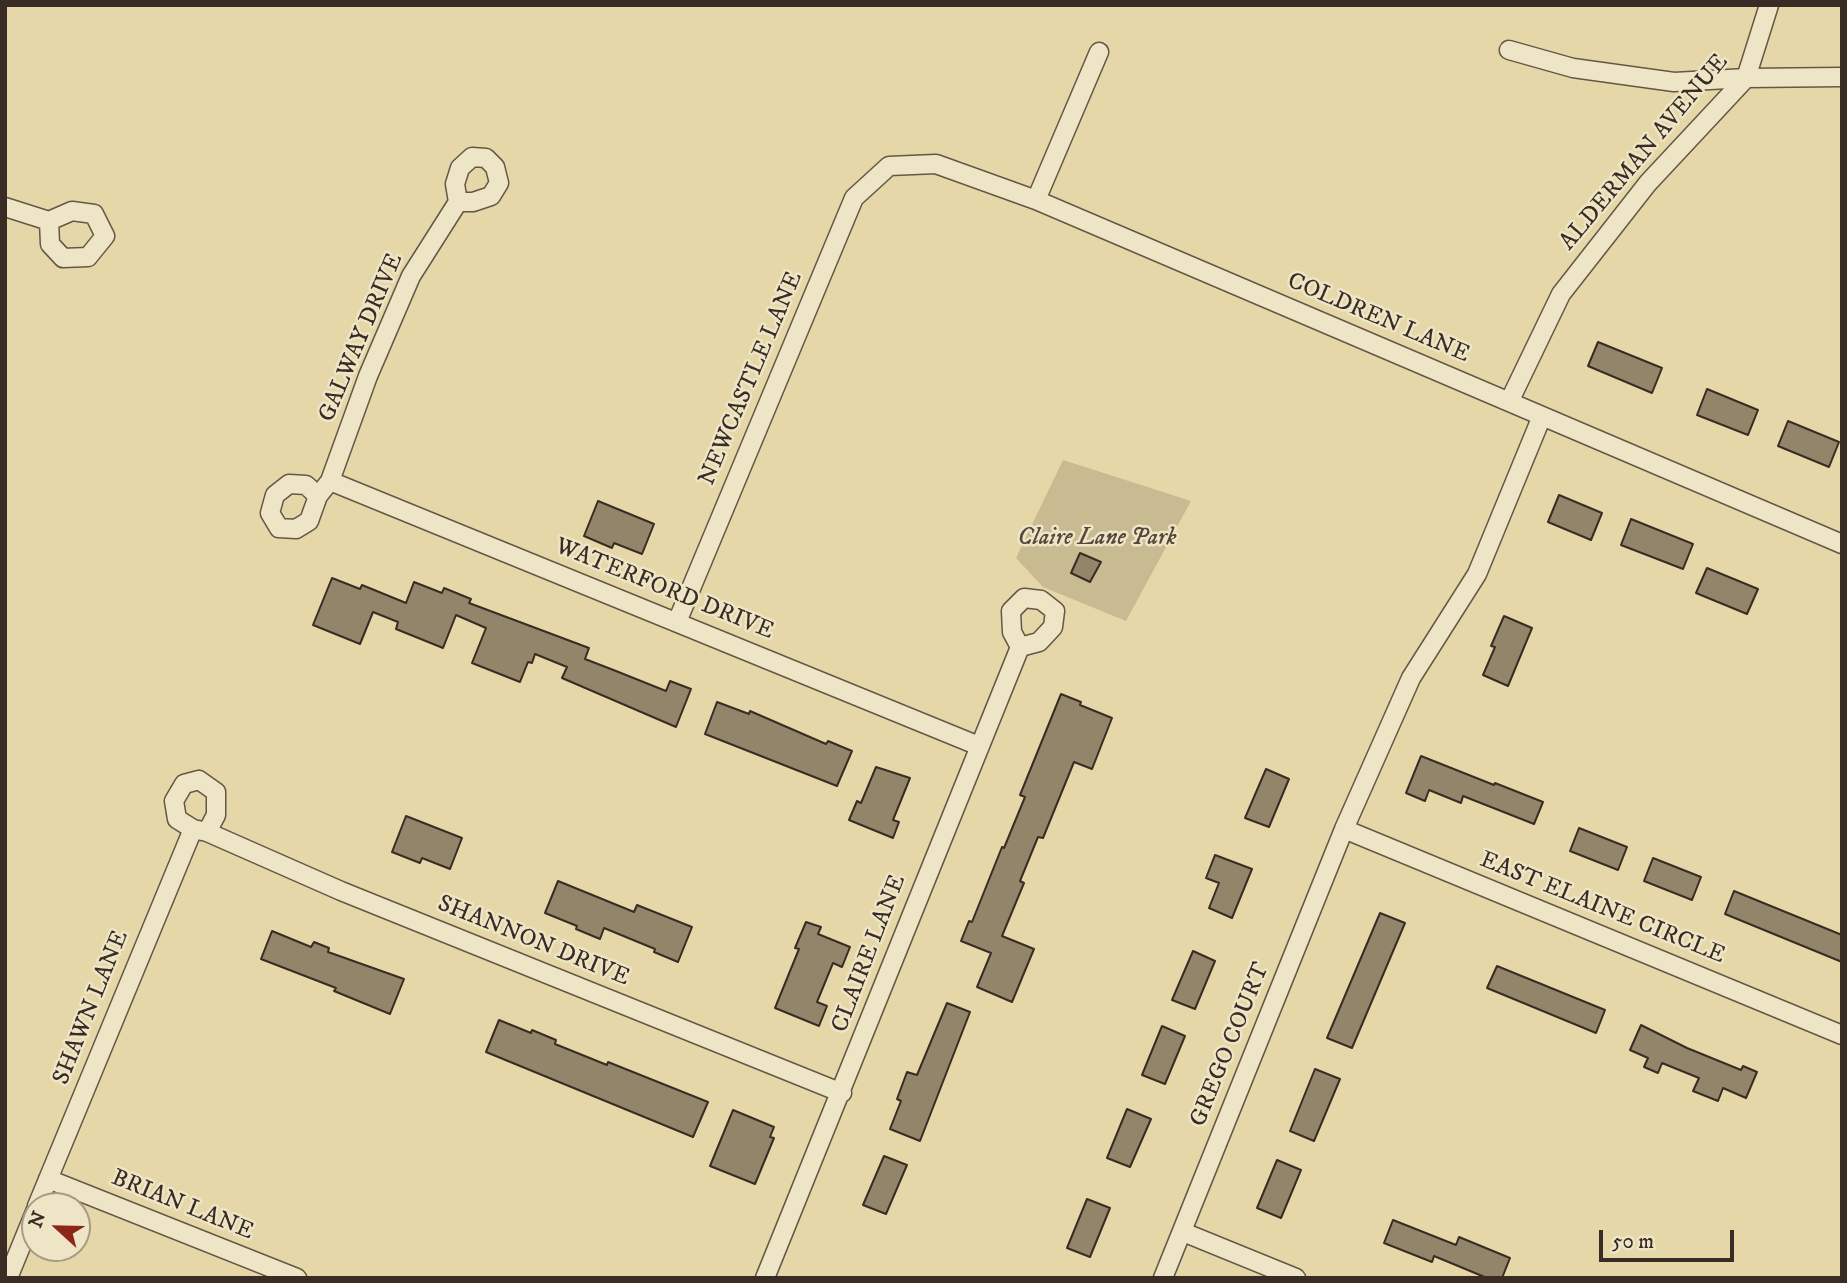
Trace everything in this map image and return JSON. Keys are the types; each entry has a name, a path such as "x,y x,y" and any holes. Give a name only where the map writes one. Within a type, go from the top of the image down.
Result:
{"street":[{"name":"ALDERMAN AVENUE","path":"1509,402 1561,294 1648,183 1745,78 1769,5"},
{"path":"1509,50 1573,68 1674,82 1842,77"},
{"path":"1036,200 1099,52"},
{"name":"COLDREN LANE","path":"889,166 936,164 1036,200 1842,544"},
{"name":"NEWCASTLE LANE","path":"677,622 853,198 889,166"},
{"name":"GALWAY DRIVE","path":"318,496 330,481 368,376 411,276 458,202"},
{"path":"5,207 49,221"},
{"path":"1344,829 1411,678 1476,574 1542,416"},
{"name":"WATERFORD DRIVE","path":"330,481 979,746"},
{"name":"CLAIRE LANE","path":"765,1278 1020,647"},
{"name":"EAST ELAINE CIRCLE","path":"1344,829 1842,1035"},
{"name":"GREGO COURT","path":"1163,1278 1344,829"},
{"name":"SHANNON DRIVE","path":"200,831 341,891 842,1093"},
{"name":"SHAWN LANE","path":"43,1192 200,831"},
{"name":"BRIAN LANE","path":"48,1179 298,1278"},
{"path":"1183,1232 1296,1278"},
{"path":"8,1278 21,1246"}],"green space":[{"name":"Claire Lane Park","path":"1063,460 1191,501 1126,621 1043,587 1016,558"}],"building":[{"path":"1598,342 1662,368 1652,393 1588,366"},
{"path":"1707,389 1758,410 1748,435 1697,415"},
{"path":"1788,421 1839,442 1829,467 1778,446"},
{"path":"1559,495 1602,513 1591,540 1548,522"},
{"path":"598,501 654,524 642,554 614,543 612,548 584,536"},
{"path":"1631,519 1693,544 1683,569 1621,545"},
{"path":"1080,553 1101,562 1090,582 1071,573"},
{"path":"1707,568 1758,589 1747,614 1696,593"},
{"path":"332,578 360,589 362,585 406,603 414,582 442,593 444,588 471,599 469,603 589,648 585,659 666,691 670,681 691,689 676,727 562,678 567,667 535,654 532,663 528,662 520,682 472,663 486,628 456,615 443,648 396,629 398,622 373,612 360,644 313,625"},
{"path":"1504,616 1532,628 1508,686 1483,675 1495,647 1491,646"},
{"path":"1061,694 1112,718 1092,769 1074,762 1043,838 1038,837 1020,881 1024,883 1002,936 1034,949 1012,1002 977,987 991,953 961,941 969,921 972,922 1025,797 1020,795"},
{"path":"717,702 749,714 750,711 826,744 828,741 852,751 837,786 705,734"},
{"path":"1421,756 1543,802 1534,824 1463,796 1461,803 1429,790 1425,801 1406,793"},
{"path":"876,767 910,778 893,820 899,822 893,838 849,820 857,801 861,803"},
{"path":"1266,769 1289,779 1269,827 1245,818"},
{"path":"406,816 462,838 450,869 422,858 420,863 392,852"},
{"path":"1579,828 1627,847 1618,870 1570,851"},
{"path":"1215,855 1252,869 1232,918 1209,908 1219,883 1206,878"},
{"path":"1653,858 1701,877 1692,900 1644,881"},
{"path":"558,881 634,912 637,905 692,927 678,962 654,952 655,949 604,928 600,939 545,913"},
{"path":"1734,891 1842,935 1842,962 1725,914"},
{"path":"1380,913 1405,923 1352,1048 1327,1038"},
{"path":"806,922 821,927 818,934 850,947 842,967 833,963 817,1002 827,1006 819,1026 775,1008 799,949 795,948"},
{"path":"272,931 311,947 314,942 329,948 328,952 404,979 390,1014 334,991 336,988 261,959"},
{"path":"1193,951 1215,961 1195,1009 1172,1000"},
{"path":"1497,966 1605,1010 1596,1033 1487,988"},
{"path":"947,1003 970,1012 920,1141 890,1129 901,1101 897,1099 907,1072 917,1075"},
{"path":"499,1020 531,1033 532,1030 556,1040 555,1044 708,1102 693,1137 486,1052"},
{"path":"1641,1025 1741,1070 1743,1066 1757,1072 1746,1098 1723,1088 1718,1101 1693,1091 1699,1078 1662,1063 1658,1073 1644,1067 1648,1058 1630,1050"},
{"path":"1162,1026 1185,1036 1165,1084 1142,1075"},
{"path":"1315,1069 1340,1079 1314,1141 1290,1131"},
{"path":"1127,1109 1151,1119 1130,1167 1107,1158"},
{"path":"733,1110 774,1127 770,1137 774,1138 755,1184 710,1166"},
{"path":"884,1156 907,1165 886,1214 863,1205"},
{"path":"1277,1160 1301,1170 1281,1218 1257,1208"},
{"path":"1087,1199 1110,1208 1090,1257 1067,1248"},
{"path":"1393,1220 1456,1245 1459,1237 1510,1258 1502,1278 1487,1278 1434,1256 1432,1262 1384,1243"}]}
